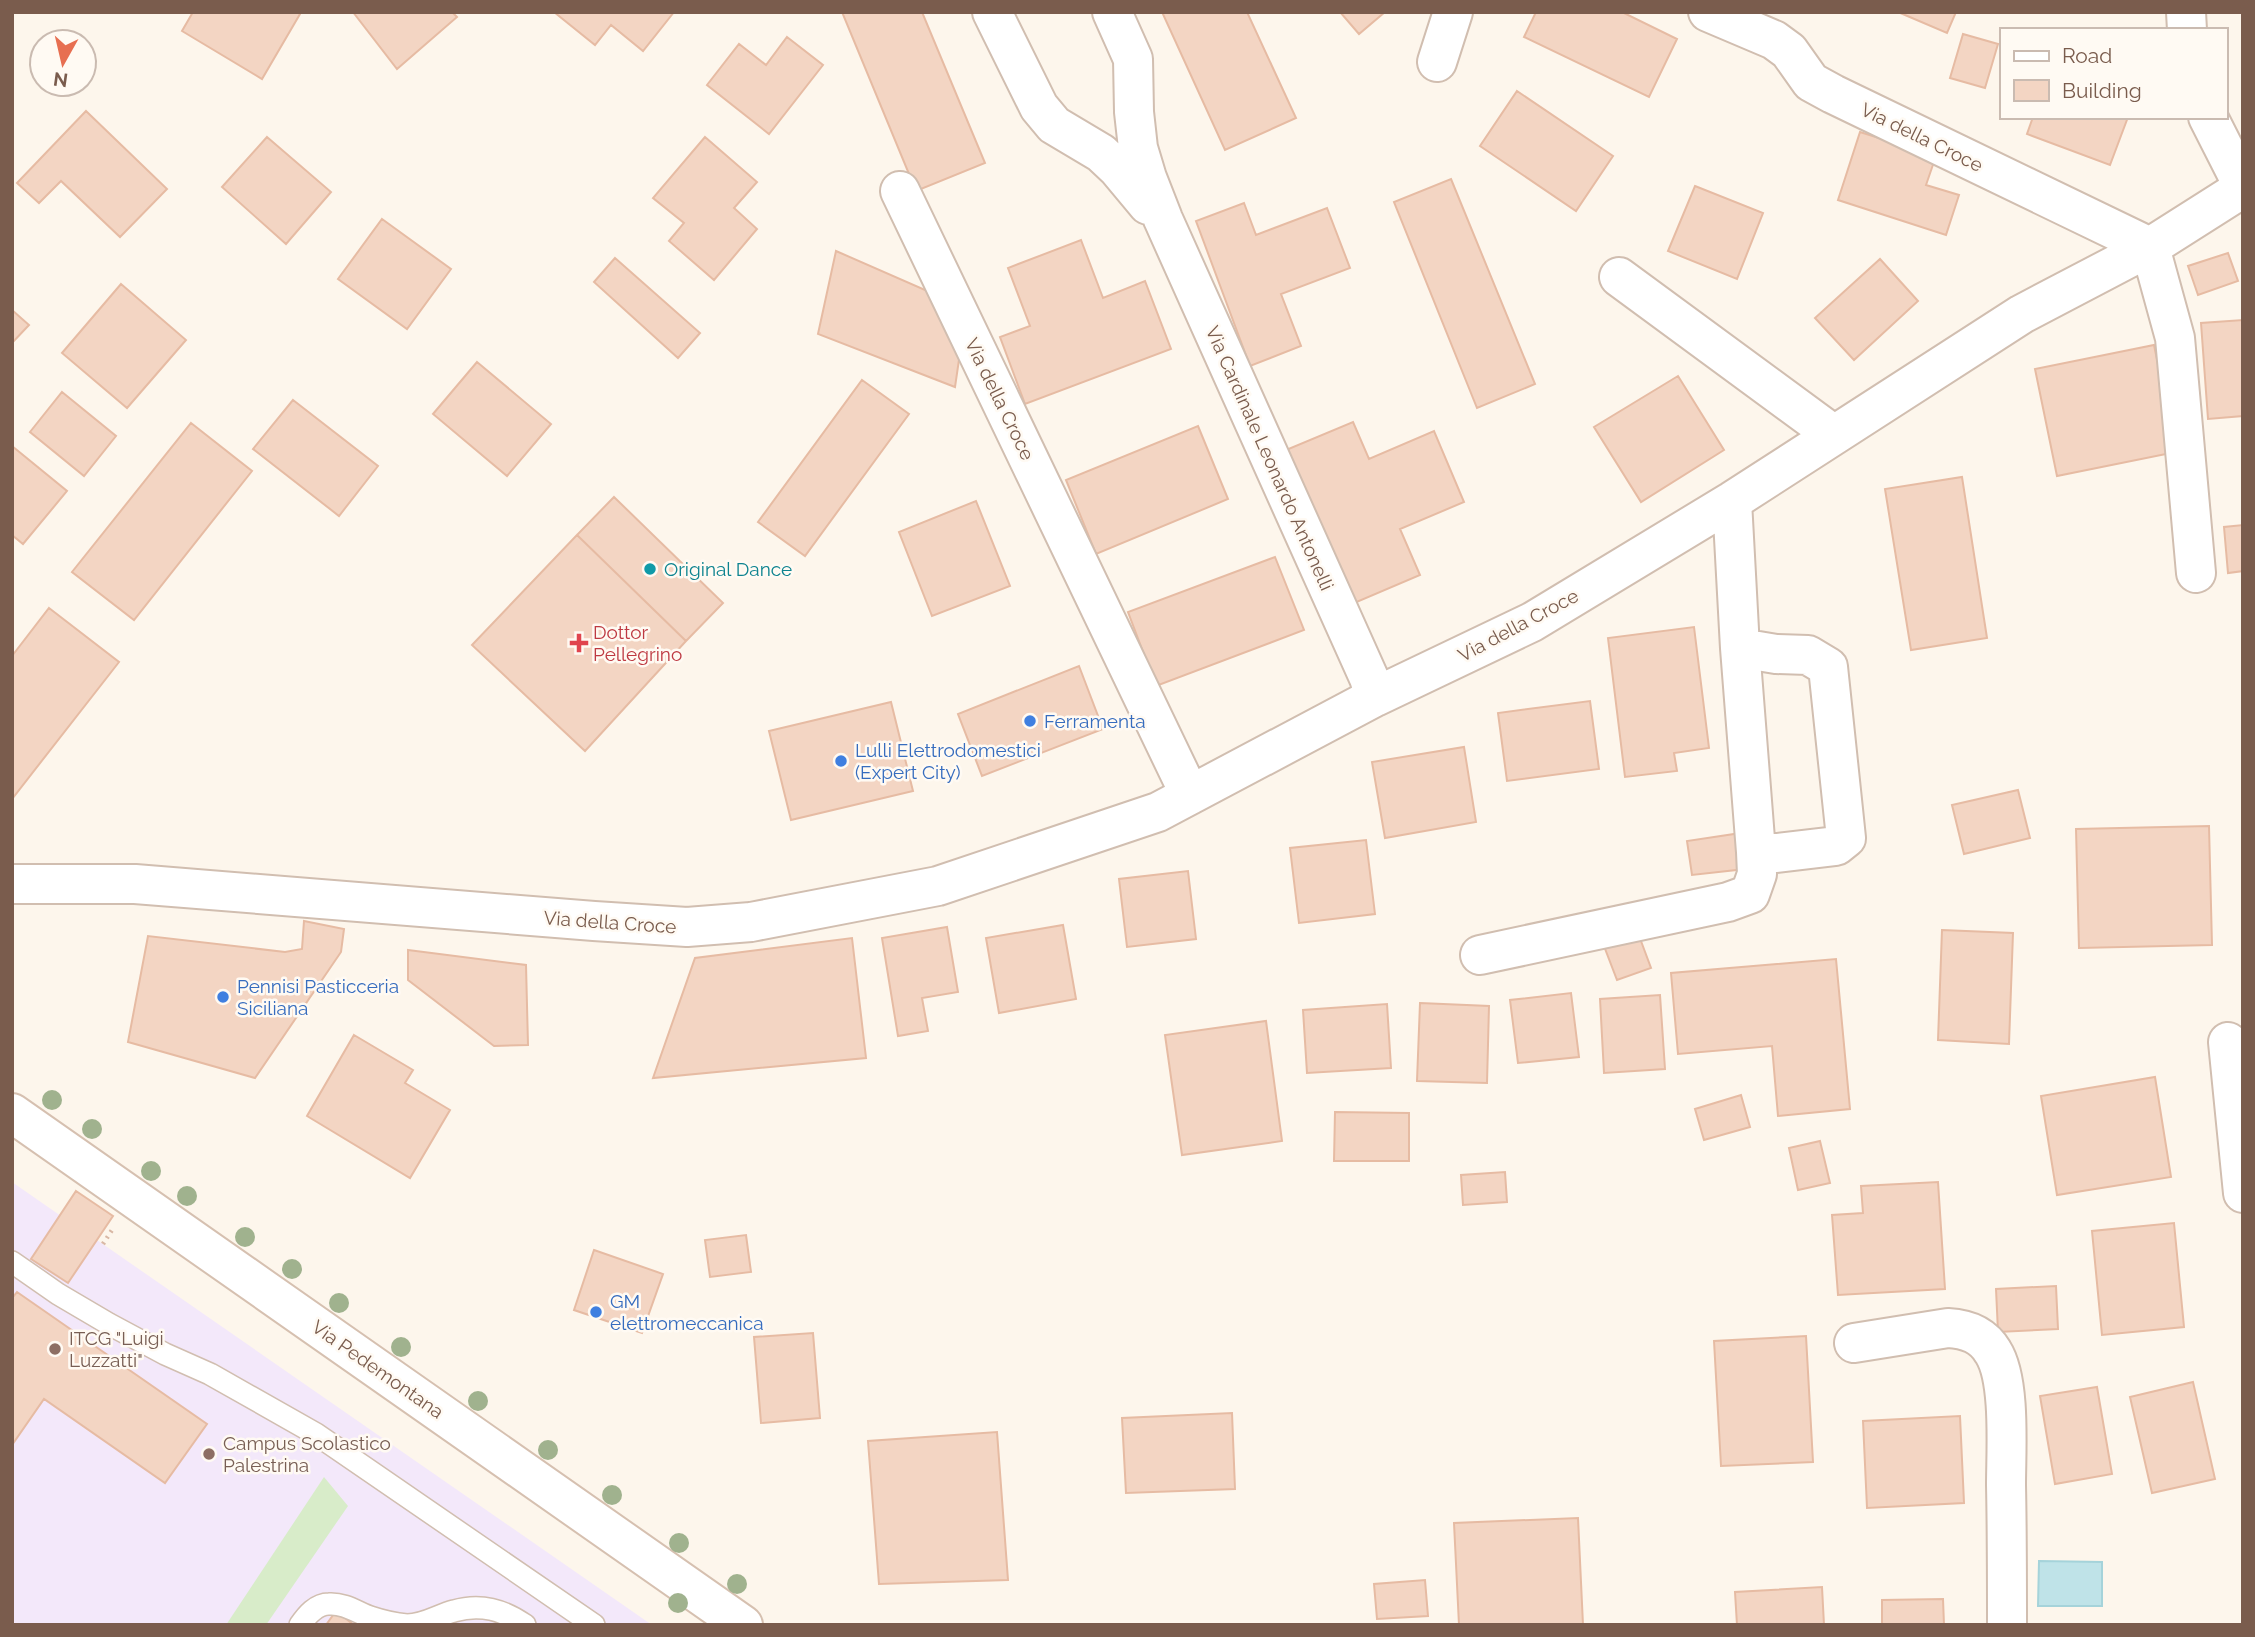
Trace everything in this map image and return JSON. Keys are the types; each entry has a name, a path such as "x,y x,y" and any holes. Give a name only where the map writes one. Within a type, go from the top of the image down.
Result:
{"street":[{"name":"Via Cardinale Leonardo Antonelli","path":"992,12 1039,107 1054,125 1101,153 1163,219"},
{"name":"Via Cardinale Leonardo Antonelli","path":"1112,12 1133,59 1138,148 1147,178 1369,678 1375,697"},
{"path":"1437,62 1453,12"},
{"name":"Via della Croce","path":"1707,12 1774,40 1789,51 1811,82 1833,94 2150,247"},
{"name":"Via della Croce","path":"12,884 135,884 594,921 700,926 751,922 938,886 1158,812 1375,697 1532,622 1732,501 2022,314 2150,247 2243,187 2209,119"},
{"name":"Via della Croce","path":"900,191 1190,796"},
{"path":"2150,247 2175,338 2196,573"},
{"path":"1619,277 1834,435"},
{"path":"1480,955 1728,902 1750,894 1757,874 1756,852 1732,501"},
{"path":"1740,648 1776,654 1808,655 1828,667 1846,838 1836,846 1777,853 1756,852"},
{"path":"2228,1042 2243,1194"},
{"name":"Via Pedemontana","path":"12,1113 743,1625"},
{"path":"1854,1343 1959,1328 1979,1336 1994,1353 2003,1392 2006,1424 2007,1625"}],"lane":[{"path":"12,1262 100,1319 221,1379 316,1434 594,1625"},
{"path":"300,1625 315,1608 327,1604 339,1605 372,1618 406,1625 420,1624 454,1611 486,1608 509,1614 526,1625"}],"shaded area":[{"name":"Campus Scolastico Palestrina","path":"12,1182 61,1216 32,1260 68,1283 97,1240 652,1625 12,1625"}],"green space":[{"path":"324,1477 348,1506 266,1625 226,1625"}],"water":[{"path":"2039,1561 2102,1562 2102,1606 2038,1606"}],"building":[{"path":"193,12 300,14 262,79 182,31"},
{"path":"353,12 452,12 457,17 397,69"},
{"path":"554,12 674,12 643,51 611,25 595,45"},
{"path":"842,12 922,12 985,163 916,191"},
{"path":"1162,12 1247,12 1296,118 1225,150"},
{"path":"1340,12 1385,12 1359,34"},
{"path":"1536,12 1622,12 1677,39 1649,97 1524,37"},
{"path":"1898,12 1956,12 1947,33"},
{"path":"1963,34 1998,44 1985,88 1950,78"},
{"path":"787,37 823,65 769,134 707,85 739,44 766,65"},
{"path":"1517,91 1613,156 1576,211 1480,146"},
{"path":"86,111 167,189 120,237 61,181 39,203 17,183"},
{"path":"2032,119 2127,119 2110,165 2027,134"},
{"path":"1860,132 1936,156 1926,185 1959,195 1946,235 1838,200"},
{"path":"267,137 331,192 286,244 222,187"},
{"path":"705,137 757,182 734,208 757,229 714,280 669,241 684,223 653,198"},
{"path":"1451,179 1535,384 1477,408 1394,202"},
{"path":"1695,186 1763,213 1737,279 1668,251"},
{"path":"1244,203 1256,235 1327,208 1350,268 1281,294 1301,346 1250,366 1196,221"},
{"path":"382,219 451,269 407,329 338,279"},
{"path":"1081,240 1103,298 1145,281 1171,349 1025,404 1000,337 1030,326 1008,268"},
{"path":"836,251 932,293 960,353 955,387 818,334"},
{"path":"2228,253 2238,281 2198,295 2188,266"},
{"path":"615,258 700,333 678,358 594,282"},
{"path":"1880,259 1918,301 1854,360 1815,318"},
{"path":"121,284 186,340 127,408 62,353"},
{"path":"12,310 29,325 12,343"},
{"path":"2243,320 2243,416 2208,419 2201,323"},
{"path":"2154,345 2176,452 2057,476 2035,369"},
{"path":"477,362 551,424 507,476 433,414"},
{"path":"1678,376 1724,450 1641,502 1594,427"},
{"path":"862,380 909,414 805,556 758,522"},
{"path":"62,392 116,436 84,476 30,432"},
{"path":"293,400 378,466 339,516 253,449"},
{"path":"1353,422 1369,459 1434,431 1464,502 1400,529 1420,575 1352,604 1286,450"},
{"path":"191,423 252,471 134,620 72,572"},
{"path":"1198,426 1228,499 1096,554 1066,480"},
{"path":"12,446 67,491 23,544 12,535"},
{"path":"1962,477 1987,638 1911,650 1885,489"},
{"name":"Original Dance","path":"614,497 723,603 686,641 577,535"},
{"path":"976,501 1010,586 932,616 899,532"},
{"path":"2243,525 2243,571 2228,573 2224,527"},
{"name":"Dottor Pellegrino","path":"577,535 686,641 585,751 472,645"},
{"path":"1275,557 1304,630 1156,686 1128,612"},
{"path":"49,608 119,662 12,799 12,656"},
{"path":"1694,627 1709,748 1674,753 1677,771 1625,777 1608,638"},
{"name":"Ferramenta","path":"1079,666 1103,729 982,776 958,714"},
{"path":"1590,701 1599,769 1507,781 1498,713"},
{"name":"Lulli Elettrodomestici (Expert City)","path":"891,702 913,791 791,820 769,731"},
{"path":"1464,747 1476,822 1385,838 1372,762"},
{"path":"2018,790 2030,838 1964,854 1952,805"},
{"path":"2209,826 2212,945 2079,948 2076,829"},
{"path":"1741,833 1745,869 1692,875 1687,841"},
{"path":"1366,840 1375,914 1299,923 1290,848"},
{"path":"1188,871 1196,939 1127,947 1119,879"},
{"name":"Pennisi Pasticceria Siciliana","path":"304,921 344,929 341,952 255,1078 128,1042 148,936 285,952 302,949"},
{"path":"1063,925 1076,999 999,1013 986,938"},
{"path":"947,927 958,992 922,998 928,1031 898,1036 882,938"},
{"path":"1942,930 2013,933 2009,1044 1938,1040"},
{"path":"1638,933 1651,968 1617,980 1604,946"},
{"path":"852,938 866,1058 653,1078 695,958"},
{"path":"408,950 526,965 528,1045 494,1046 408,980"},
{"path":"1836,959 1850,1109 1778,1116 1772,1046 1678,1054 1671,973"},
{"path":"1571,993 1579,1057 1518,1063 1510,1000"},
{"path":"1660,995 1665,1069 1604,1073 1600,999"},
{"path":"1420,1003 1489,1006 1487,1083 1417,1081"},
{"path":"1387,1004 1391,1068 1307,1073 1303,1010"},
{"path":"1266,1021 1282,1141 1182,1155 1165,1035"},
{"path":"354,1035 413,1070 405,1083 450,1110 410,1178 307,1116"},
{"path":"2155,1077 2171,1177 2057,1195 2041,1096"},
{"path":"1741,1095 1750,1127 1704,1140 1695,1109"},
{"path":"1335,1112 1409,1113 1409,1161 1334,1161"},
{"path":"1820,1141 1830,1183 1798,1190 1789,1148"},
{"path":"1505,1172 1507,1202 1463,1205 1461,1175"},
{"path":"1938,1182 1945,1289 1838,1295 1832,1215 1863,1213 1861,1186"},
{"path":"76,1191 113,1216 68,1283 31,1259"},
{"path":"2174,1223 2184,1327 2102,1335 2092,1231"},
{"path":"746,1235 751,1272 710,1277 705,1240"},
{"path":"594,1250 663,1274 642,1333 574,1310"},
{"path":"2056,1286 2058,1329 1998,1332 1996,1289"},
{"name":"ITCG \"Luigi Luzzatti\"","path":"17,1292 207,1424 165,1483 44,1399 12,1445 12,1298"},
{"path":"813,1333 820,1418 761,1423 754,1337"},
{"path":"1806,1336 1813,1462 1721,1466 1714,1341"},
{"path":"2193,1382 2215,1479 2152,1493 2130,1397"},
{"path":"2097,1387 2112,1474 2055,1484 2040,1396"},
{"path":"1232,1413 1235,1489 1126,1493 1122,1418"},
{"path":"1960,1416 1964,1503 1867,1508 1863,1421"},
{"path":"997,1432 1008,1580 879,1584 868,1441"},
{"path":"1578,1518 1583,1625 1459,1625 1454,1523"},
{"path":"1425,1580 1428,1616 1377,1619 1374,1584"},
{"path":"1822,1587 1824,1625 1737,1625 1735,1592"},
{"path":"1943,1599 1944,1625 1882,1625 1882,1600"},
{"path":"336,1611 354,1625 326,1625"}],"place":[{"name":"Original Dance","path":"650,569"},
{"name":"Dottor Pellegrino","path":"579,643"},
{"name":"Ferramenta","path":"1030,721"},
{"name":"Lulli Elettrodomestici (Expert City)","path":"841,761"},
{"name":"Pennisi Pasticceria Siciliana","path":"223,997"},
{"name":"GM elettromeccanica","path":"596,1312"},
{"name":"ITCG \"Luigi Luzzatti\"","path":"55,1349"},
{"name":"Campus Scolastico Palestrina","path":"209,1454"}]}
